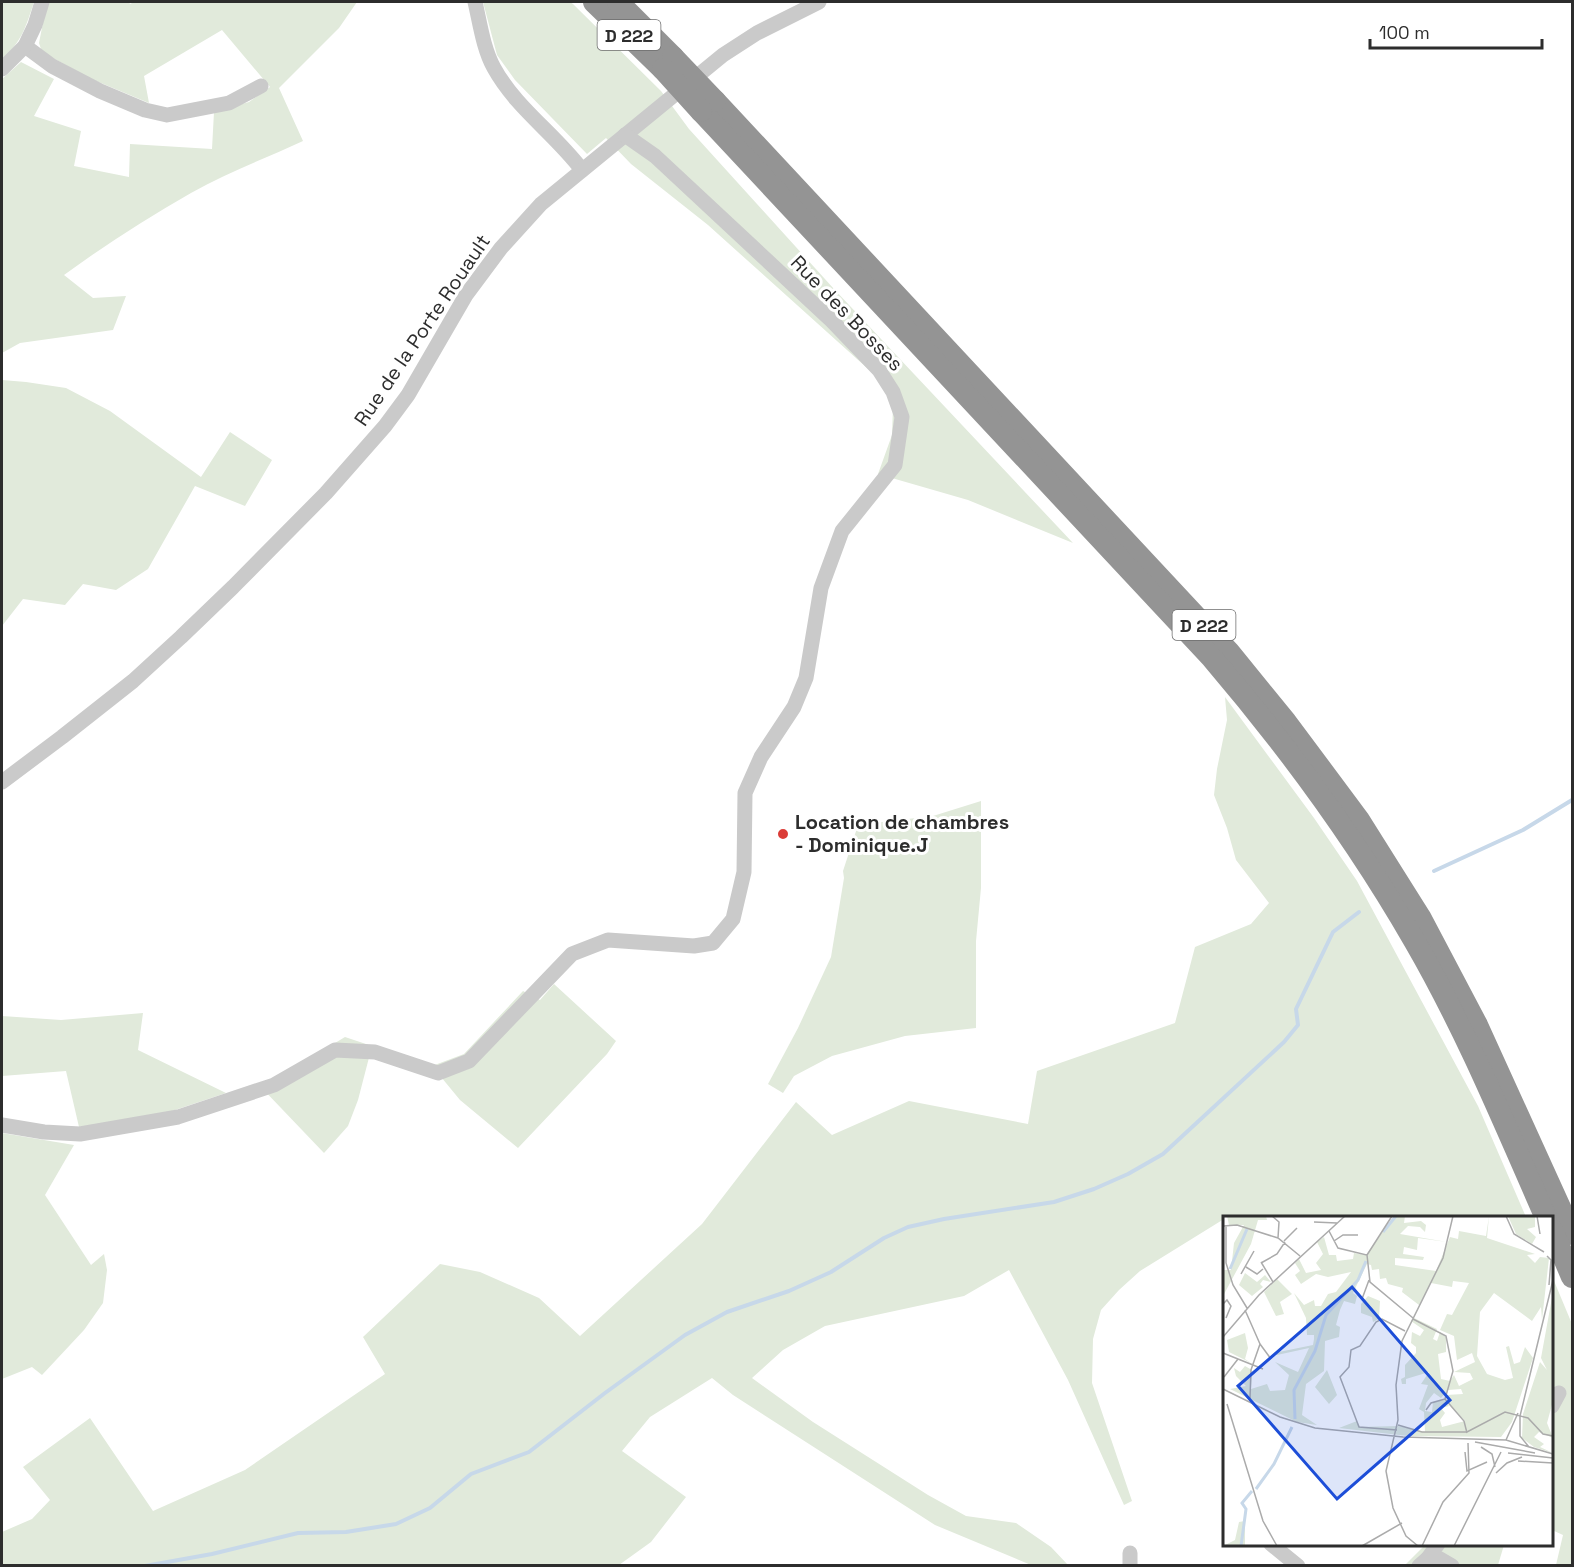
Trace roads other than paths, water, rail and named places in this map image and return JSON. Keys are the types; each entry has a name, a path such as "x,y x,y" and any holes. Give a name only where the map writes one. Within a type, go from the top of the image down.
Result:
{"highway":[{"name":"D 222","path":"594,2 668,63"},
{"name":"D 222","path":"618,2 668,63 1212,658 1302,769 1365,859 1416,944 1464,1036 1545,1216"},
{"name":"D 222","path":"708,106 1221,643 1286,722 1359,820 1420,917 1477,1025 1572,1234"},
{"path":"1553,1234 1572,1277"}],"street":[{"path":"2,69 26,46 42,2"},
{"path":"475,2 493,67 512,95 582,170"},
{"name":"Rue de la Porte Rouault","path":"2,782 141,674 182,637 326,493 385,426 408,395 466,295 501,248 540,204 723,55 758,33 819,2"},
{"path":"26,46 52,66 100,91 146,110 167,115 229,103 261,86"},
{"name":"Rue des Bosses","path":"2,1125 44,1132 80,1134 177,1117 274,1084 334,1050 375,1052 438,1073 469,1061 572,954 608,940 694,946 714,943 732,919 744,872 745,793 761,757 794,706 806,678 821,588 842,531 895,465 902,417 893,392 879,370 832,321 655,156 625,135"},
{"path":"1272,1546 1298,1566"},
{"path":"1423,1562 1437,1546"},
{"path":"1423,1562 1440,1559 1452,1566"}],"waterway":[{"path":"1434,871 1523,830 1572,800"},
{"path":"145,1566 212,1554 298,1533 346,1532 396,1524 430,1508 471,1474 529,1452 685,1335 727,1312 789,1291 831,1272 884,1238 908,1227 944,1219 1054,1202 1094,1189 1128,1174 1163,1154 1284,1042 1298,1025 1296,1009 1333,932 1359,912"}],"place":[{"name":"Location de chambres - Dominique.J","path":"783,834"}]}
